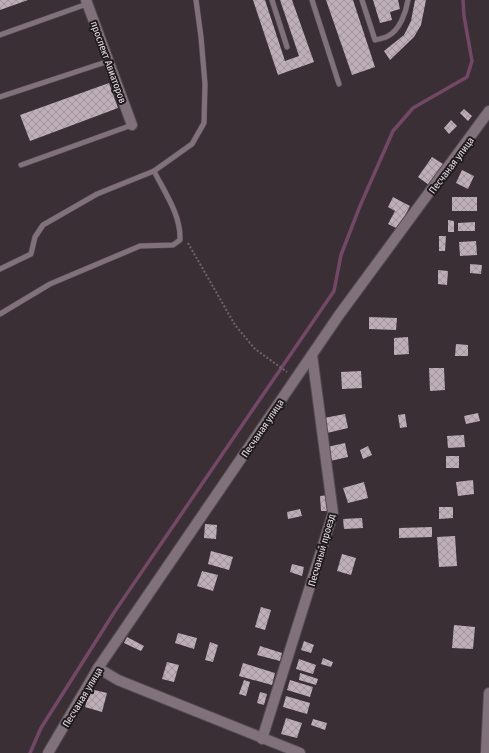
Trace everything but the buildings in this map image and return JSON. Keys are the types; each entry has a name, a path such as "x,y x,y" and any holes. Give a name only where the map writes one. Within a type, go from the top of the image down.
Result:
{"street":[{"name":"проспект Авиаторов","path":"87,2 132,125"},
{"name":"Песчаная улица","path":"48,753 98,668 312,355 489,111"},
{"name":"Песчаный проезд","path":"262,739 333,513 312,355"},
{"path":"98,668 118,680 300,753"},
{"path":"486,753 489,693"}],"lane":[{"path":"0,269 31,254 36,237 43,225 98,194 154,171 192,144 204,123 204,76 196,0"},
{"path":"272,0 287,47"},
{"path":"312,0 339,84"},
{"path":"362,0 376,40 389,36 399,24 407,11 408,0"},
{"path":"0,35 87,2"},
{"path":"0,97 109,61"},
{"path":"21,165 132,125"},
{"path":"0,314 50,284 140,246 173,245 180,240 178,218 154,171"}],"path":[{"path":"180,229 235,325 255,349 286,372"}],"waterway":[{"path":"30,753 41,728 115,611 334,291 341,255 360,206 393,131 413,108 467,77 472,61 464,16 463,0"}]}
